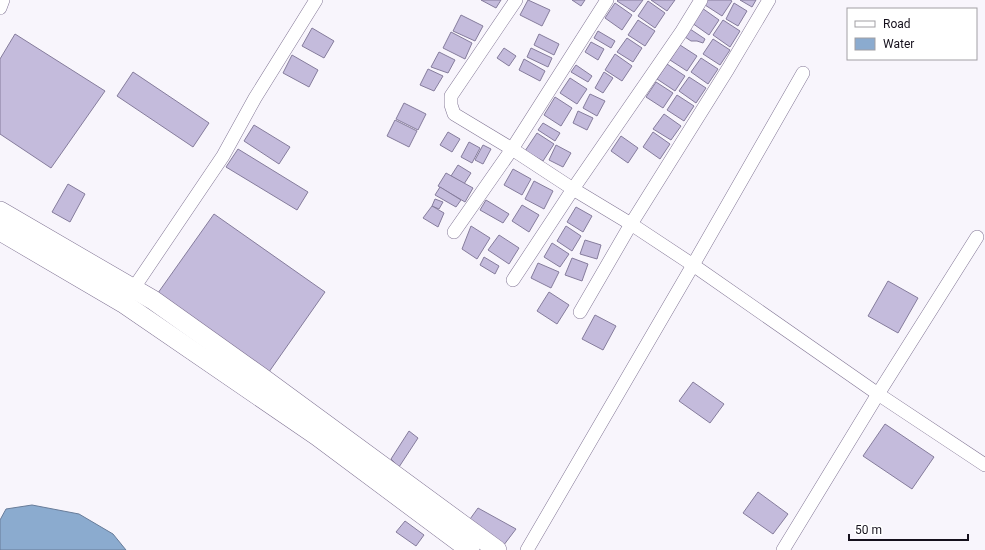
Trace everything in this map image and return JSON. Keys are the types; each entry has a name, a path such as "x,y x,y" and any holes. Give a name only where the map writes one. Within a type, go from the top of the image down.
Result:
{"street":[{"path":"0,8 3,0"},
{"path":"128,296 223,156 255,98 316,0"},
{"path":"516,0 451,96 450,106 454,114 631,224 693,265 878,394 985,465"},
{"path":"454,232 512,149 607,0"},
{"path":"514,280 573,189 682,31 701,0"},
{"path":"580,312 631,224 770,0"},
{"path":"527,550 803,73"},
{"path":"0,211 128,296"},
{"path":"0,231 128,296 159,305 264,378 321,430 470,550"},
{"path":"783,550 878,394 977,237"},
{"path":"321,430 497,550"}],"water":[{"path":"32,505 79,514 113,534 126,550 0,550 0,520 6,509"}],"building":[{"path":"481,0 501,0 496,8"},
{"path":"528,0 550,10 542,26 520,15"},
{"path":"572,0 585,0 581,6"},
{"path":"643,0 634,12 617,1"},
{"path":"651,0 675,0 667,11"},
{"path":"708,0 732,1 722,16 705,5"},
{"path":"740,0 756,0 752,7"},
{"path":"648,1 665,13 655,28 638,16"},
{"path":"615,3 632,15 622,30 605,18"},
{"path":"734,3 747,11 738,26 726,19"},
{"path":"702,8 719,20 709,35 692,23"},
{"path":"461,15 483,26 475,41 453,31"},
{"path":"638,20 655,31 645,46 628,35"},
{"path":"723,20 740,31 730,47 713,35"},
{"path":"312,28 334,41 324,58 302,46"},
{"path":"690,29 705,39 703,43 691,41 685,37"},
{"path":"598,31 615,41 611,48 594,38"},
{"path":"451,32 472,43 465,59 443,48"},
{"path":"15,34 105,91 51,168 0,134 0,59"},
{"path":"539,34 559,44 554,55 534,45"},
{"path":"627,38 642,48 633,62 617,52"},
{"path":"713,39 730,50 720,65 703,54"},
{"path":"591,42 604,49 598,60 585,52"},
{"path":"680,45 697,56 687,71 670,60"},
{"path":"504,48 516,56 509,66 497,58"},
{"path":"531,48 552,58 548,67 527,57"},
{"path":"439,52 455,60 448,73 431,67"},
{"path":"615,54 632,66 622,81 605,70"},
{"path":"292,55 318,70 309,87 283,73"},
{"path":"701,58 718,69 708,84 691,72"},
{"path":"524,59 545,71 540,81 519,70"},
{"path":"667,64 685,76 675,91 657,79"},
{"path":"576,65 592,76 588,82 571,72"},
{"path":"428,69 443,76 434,91 420,85"},
{"path":"133,72 209,123 193,147 117,96"},
{"path":"604,72 613,78 603,93 595,88"},
{"path":"689,77 706,88 696,103 679,91"},
{"path":"570,78 587,89 577,104 560,93"},
{"path":"656,82 673,93 663,108 646,97"},
{"path":"590,94 605,101 597,116 583,108"},
{"path":"677,95 694,106 684,121 667,110"},
{"path":"555,97 572,108 561,126 544,115"},
{"path":"404,103 426,114 418,130 396,119"},
{"path":"578,111 593,118 587,130 573,123"},
{"path":"664,114 681,126 671,140 653,129"},
{"path":"395,120 417,131 409,147 387,136"},
{"path":"543,123 560,133 555,141 538,130"},
{"path":"254,125 290,147 279,164 244,141"},
{"path":"448,132 460,139 452,152 440,145"},
{"path":"653,132 670,144 660,159 643,147"},
{"path":"537,133 554,144 543,161 525,151"},
{"path":"621,136 638,148 628,163 611,151"},
{"path":"469,142 480,148 472,163 461,157"},
{"path":"483,145 491,149 483,164 475,160"},
{"path":"556,145 571,153 563,167 549,160"},
{"path":"238,149 308,192 297,210 226,167"},
{"path":"458,165 471,173 464,184 451,176"},
{"path":"513,169 531,179 522,195 504,185"},
{"path":"446,173 473,188 465,202 438,186"},
{"path":"534,181 553,191 544,209 525,199"},
{"path":"68,184 85,194 70,222 52,212"},
{"path":"440,187 461,200 456,207 435,195"},
{"path":"435,199 443,202 439,209 432,206"},
{"path":"486,200 509,214 503,223 480,210"},
{"path":"522,205 539,215 529,232 512,221"},
{"path":"432,206 444,213 438,227 423,218"},
{"path":"576,207 592,216 583,232 567,222"},
{"path":"214,214 325,292 264,379 153,300"},
{"path":"471,226 490,238 477,259 462,249"},
{"path":"566,226 581,236 572,251 557,241"},
{"path":"499,235 519,248 509,264 488,250"},
{"path":"585,240 601,245 597,259 580,254"},
{"path":"552,243 569,254 560,267 544,257"},
{"path":"484,257 499,266 495,274 480,265"},
{"path":"572,258 588,264 582,281 565,275"},
{"path":"538,263 559,272 551,288 531,278"},
{"path":"888,281 918,298 898,333 868,316"},
{"path":"549,292 569,305 557,324 537,311"},
{"path":"595,315 616,326 603,350 582,339"},
{"path":"693,382 724,404 710,423 679,401"},
{"path":"885,424 934,457 912,489 863,456"},
{"path":"409,431 418,438 399,467 391,459"},
{"path":"758,492 788,514 773,534 743,513"},
{"path":"478,508 516,529 500,550 465,526"},
{"path":"405,521 424,535 416,546 396,532"}]}
